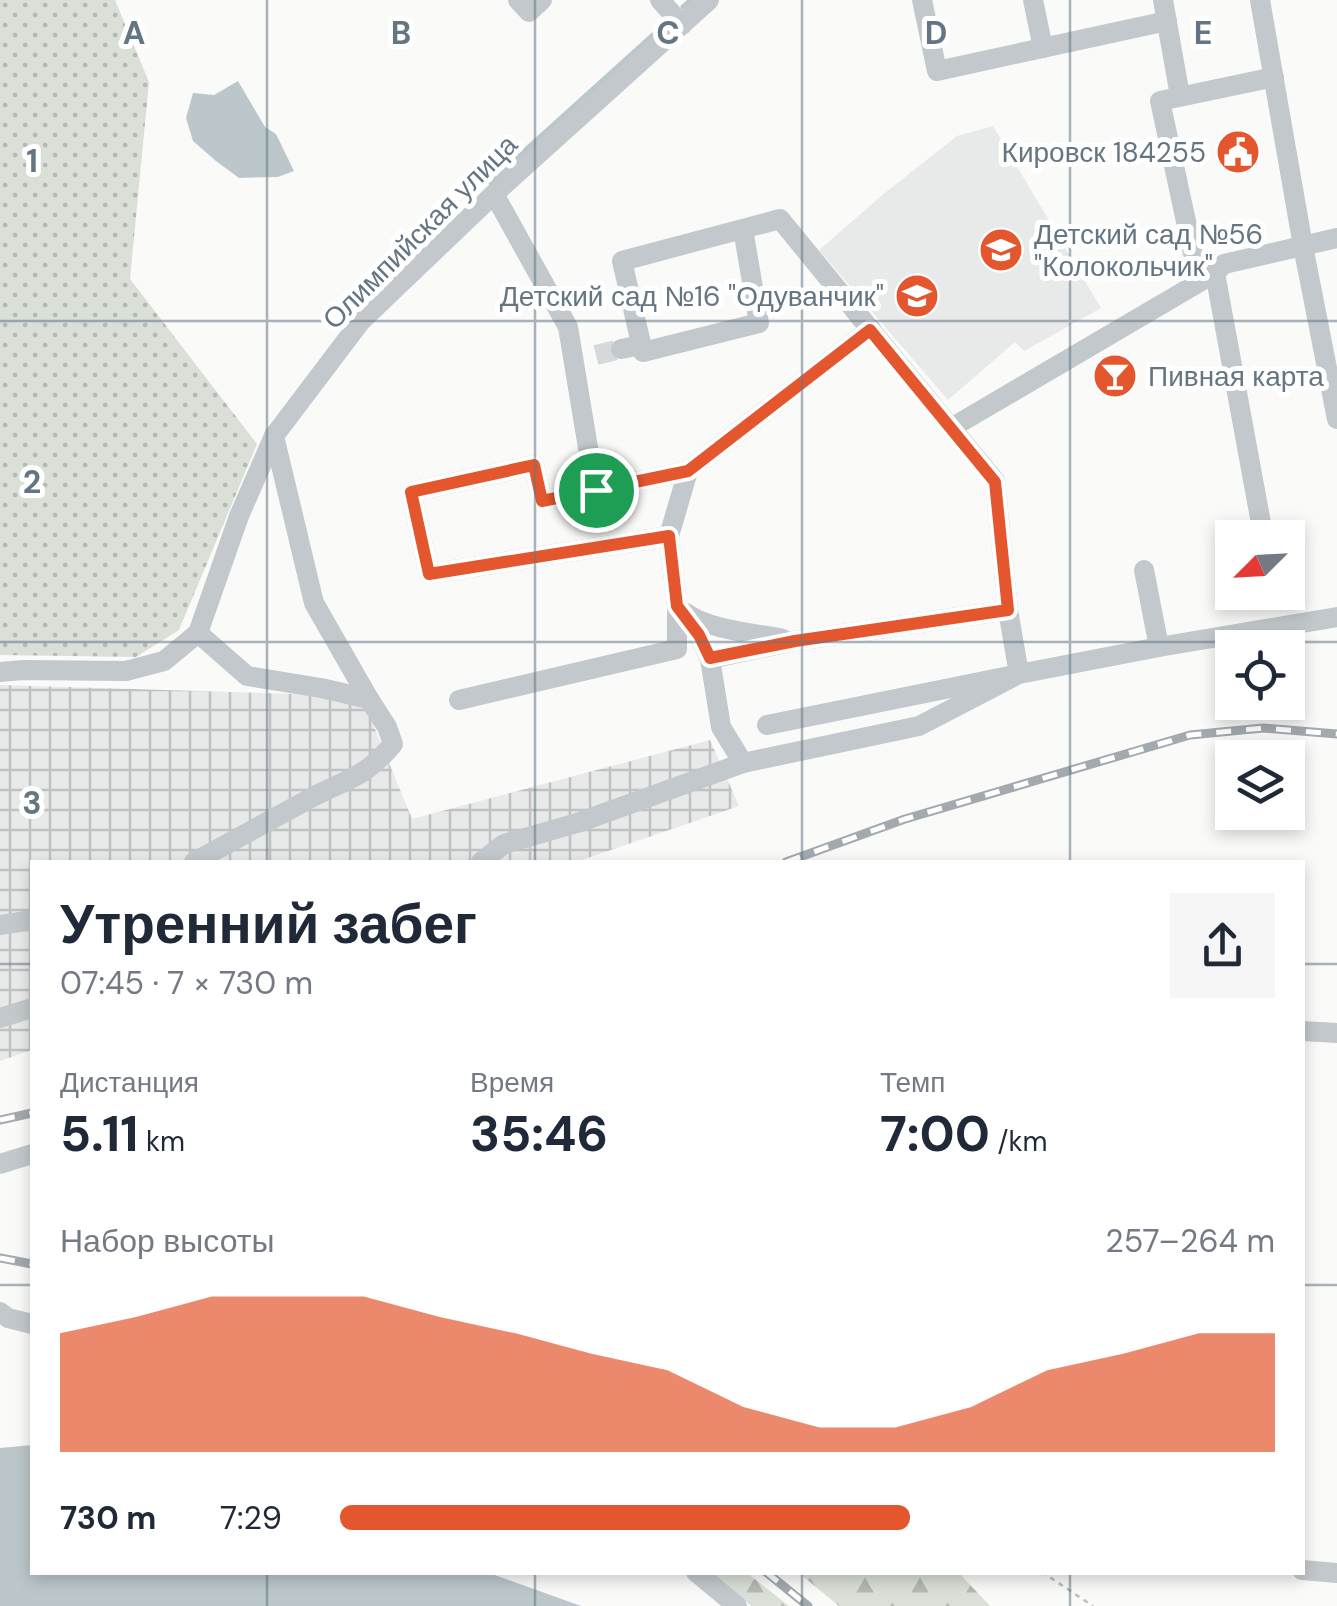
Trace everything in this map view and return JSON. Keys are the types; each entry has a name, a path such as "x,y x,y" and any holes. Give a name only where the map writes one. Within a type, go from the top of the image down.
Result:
{"street":[{"path":"518,0 528,12 542,0"},
{"path":"660,0 682,25"},
{"name":"Олимпийская улица","path":"198,633 239,516 274,436 361,321 494,194 709,0"},
{"path":"922,0 937,70 1043,48 1165,10 1180,96"},
{"path":"1033,0 1043,48"},
{"path":"1260,0 1302,246 1337,417"},
{"path":"1215,273 1194,263 1160,100 1274,78"},
{"path":"494,194 568,327 596,490"},
{"path":"743,229 759,323 643,352 631,347 622,261 780,219 995,482 1008,610 1020,674"},
{"path":"951,428 1215,273 1224,264 1337,238"},
{"path":"1215,273 1260,520"},
{"path":"669,536 429,574 411,492 534,465 542,501 688,471 870,330"},
{"path":"574,360 596,355"},
{"path":"198,860 360,775 376,765 393,744 387,727 314,603 274,436"},
{"path":"460,700 677,649 677,606 669,536 688,471"},
{"path":"1144,570 1159,647"},
{"path":"677,606 709,624 795,641"},
{"path":"677,606 699,635 710,658 721,727 743,763"},
{"path":"710,658 795,641 1008,610"},
{"path":"767,725 1159,647 1337,617"},
{"path":"0,672 126,671 164,661 198,633 247,676 369,699"},
{"path":"484,860 504,844 577,824 743,763 919,726 1020,674"},
{"path":"0,925 30,920"},
{"path":"0,1018 30,1009"},
{"path":"1305,1031 1337,1032"},
{"path":"0,1164 30,1155"},
{"path":"0,1312 30,1324"},
{"path":"1305,1571 1335,1578"},
{"path":"700,1575 737,1606"}],"path":[{"path":"1046,1575 1093,1606"}],"shaded area":[{"path":"238,81 265,127 276,134 294,171 278,177 239,178 193,141 186,118 193,93 214,95"},
{"path":"993,126 1101,308 1024,351 1015,342 948,400 819,250 957,136"},
{"path":"0,685 333,695 366,707 412,819 710,740 739,806 582,860 30,860 30,1051 0,1061"},
{"path":"30,1445 30,1575 495,1575 581,1606 0,1606 0,1448"}],"green space":[{"path":"0,0 115,0 149,82 130,279 257,444 179,630 136,657 0,655"},
{"path":"714,1575 750,1575 789,1606 751,1606"},
{"path":"801,1575 961,1575 990,1606 839,1606"}],"waterway":[{"path":"683,7 691,0"},
{"path":"490,182 665,24"}],"tunnel":[{"path":"596,355 621,349"}],"railway":[{"path":"792,860 905,819 1190,735 1263,728 1337,734"},
{"path":"0,1120 30,1113"},
{"path":"0,1258 30,1264"},
{"path":"770,1575 808,1606"}],"place":[{"name":"Кировск 184255","path":"1238,152"},
{"name":"Детский сад №56 \"Колокольчик\"","path":"1001,250"},
{"name":"Детский сад №16 \"Одуванчик\"","path":"917,296"},
{"name":"Пивная карта","path":"1115,376"}],"route":[{"path":"870,330 995,482 1008,610 795,641 710,658 699,635 677,606 669,536 429,574 411,492 534,465 542,501 596,490 688,471 870,330"}]}
